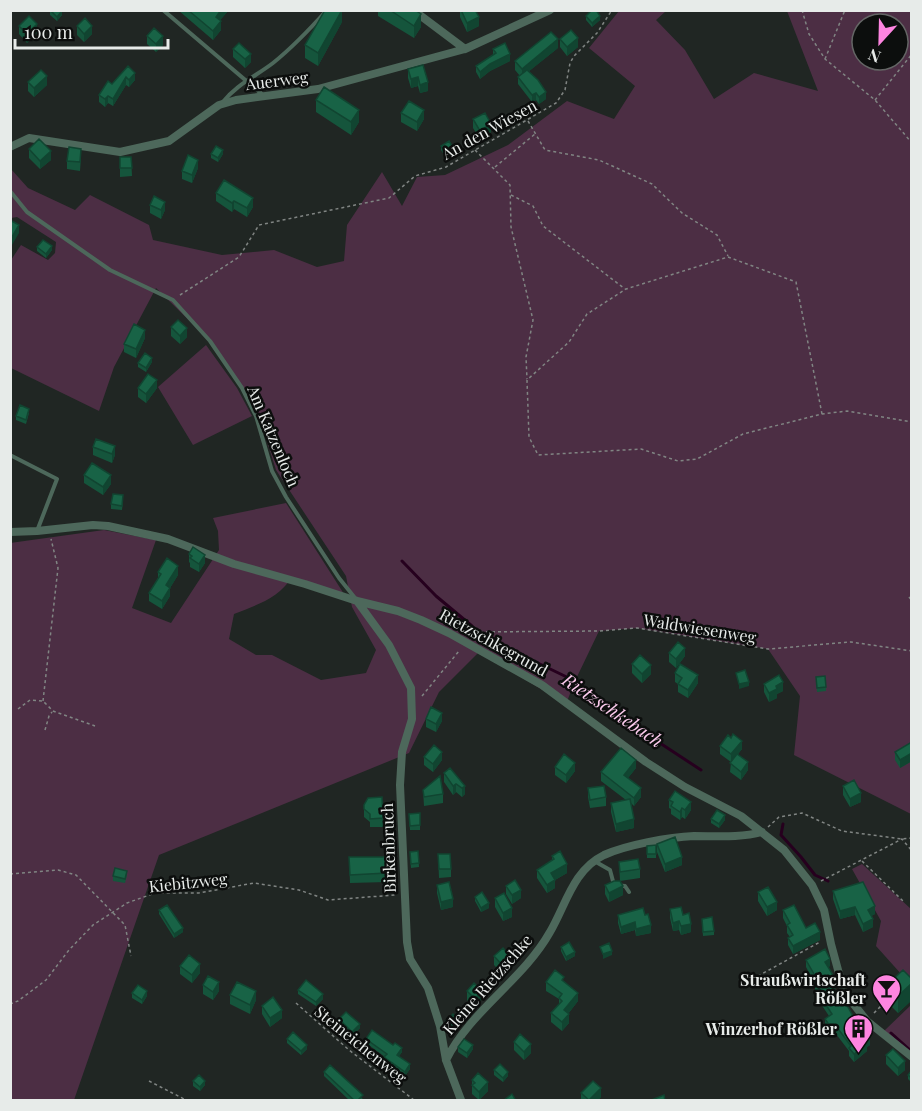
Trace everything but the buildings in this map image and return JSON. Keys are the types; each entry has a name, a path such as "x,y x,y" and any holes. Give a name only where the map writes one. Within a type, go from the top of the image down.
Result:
{"street":[{"path":"413,10 465,49"},
{"name":"Auerweg","path":"10,147 29,138 120,152 169,141 219,105 236,100 318,89 465,49 550,10"},
{"name":"Rietzschkegrund","path":"10,532 93,525 168,539 234,564 398,611 449,633 542,685 646,762 685,787 741,816 784,850 812,885 824,910 844,992 867,1021 912,1057"},
{"name":"Birkenbruch","path":"357,601 389,645 411,688 412,719 402,752 400,785 407,942 410,959 428,988 440,1026 446,1060 461,1101"},
{"name":"Kleine Rietzschke","path":"446,1060 456,1040 524,968 550,934 578,875 596,861 603,856 636,845 691,836 746,836 762,832"}],"lane":[{"path":"163,10 264,96"},
{"path":"219,105 229,94 273,63 327,10"},
{"name":"Am Katzenloch","path":"10,191 27,212 110,270 173,300 210,340 242,387 256,416 272,471 286,496 333,569 357,601"},
{"path":"10,455 57,479 37,531"},
{"path":"596,861 610,870 614,885 625,886 628,892"}],"path":[{"name":"An den Wiesen","path":"173,300 239,257 260,225 389,198 415,176 446,167 556,103 565,90 570,63 574,56 597,33 612,10"},
{"path":"802,10 809,34 825,59 875,99 912,142"},
{"path":"825,59 845,10"},
{"path":"875,99 912,54"},
{"path":"528,121 545,150 599,160 652,184 682,213 717,235 728,257"},
{"path":"494,169 536,133"},
{"path":"475,150 510,185 512,227 533,320 526,357 529,437 538,455 642,449 678,461 697,459 742,434 822,414 847,411 912,422"},
{"path":"510,195 534,206 543,226 626,289"},
{"path":"527,380 569,342 587,314 626,289 728,257 796,282 822,414"},
{"path":"43,701 58,568 49,530"},
{"path":"909,597 912,601"},
{"name":"Waldwiesenweg","path":"449,633 599,631 637,628 768,649 851,642 912,651"},
{"path":"412,708 465,644"},
{"path":"18,709 30,700 43,701 53,711 95,726"},
{"path":"45,730 53,711"},
{"path":"762,832 779,817 802,813 842,831 902,839 912,838"},
{"path":"902,839 912,851"},
{"path":"812,885 902,839"},
{"path":"862,860 903,901"},
{"path":"10,874 58,870 76,875 124,925 131,956"},
{"name":"Kiebitzweg","path":"10,1004 18,1001 46,980 69,950 93,925 127,903 155,893 199,893 254,883 299,890 328,900 405,894"},
{"path":"758,976 825,939"},
{"name":"Steineichenweg","path":"296,1003 349,1050 414,1101"},
{"path":"876,1011 884,1003"},
{"path":"149,1081 186,1101"}],"shaded area":[{"path":"619,11 666,11 656,20 685,50 714,99 754,73 818,91 787,11 911,11 911,814 794,755 800,696 768,649 637,628 599,631 566,704 479,652 439,692 409,753 159,855 74,1100 11,1100 10,543 104,530 156,540 132,608 171,623 219,550 218,531 213,518 286,503 344,594 292,577 274,596 234,614 229,639 256,655 272,655 321,680 366,673 376,650 352,607 346,576 276,470 259,416 256,416 242,388 210,341 156,288 114,367 99,411 11,368 11,260 21,245 48,260 55,253 56,242 17,217 11,218 11,169 28,188 75,210 90,195 149,225 153,240 222,255 274,250 317,267 344,261 347,225 382,172 402,206 417,177 445,175 508,145 567,101 614,119 635,86 589,48"},
{"path":"206,345 237,388 252,416 193,445 158,387"},
{"path":"862,864 911,909 911,985 876,946 881,921 852,869"},
{"path":"911,1005 911,1053 884,1031"}],"waterway":[{"name":"Rietzschkebach","path":"402,561 436,596 472,626"},
{"name":"Rietzschkebach","path":"490,640 575,681 634,726 701,770"},
{"name":"Rietzschkebach","path":"783,824 781,835 815,875 828,881"},
{"name":"Rietzschkebach","path":"891,1033 910,1050"}],"place":[{"name":"Straußwirtschaft Rößler","path":"887,1014"},
{"name":"Winzerhof Rößler","path":"858,1054"}]}
